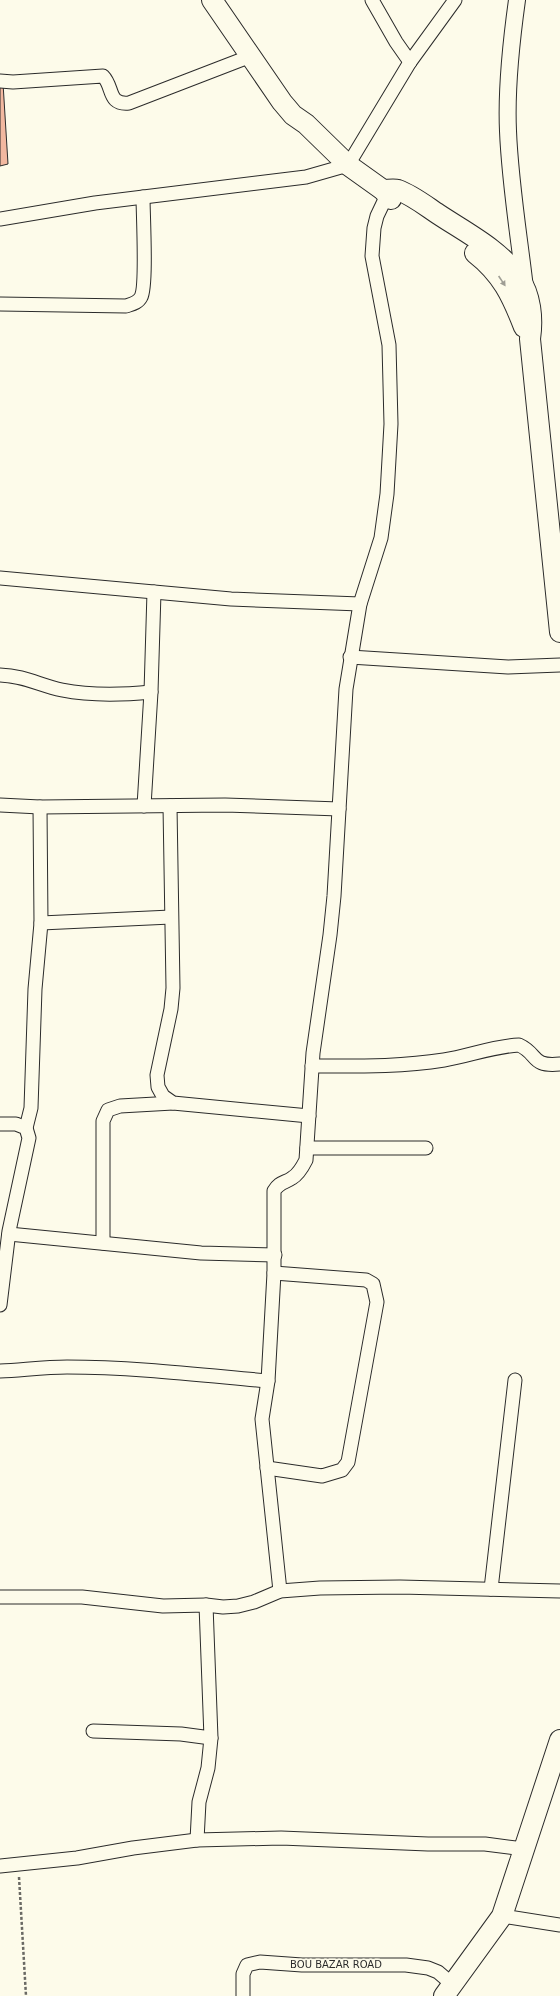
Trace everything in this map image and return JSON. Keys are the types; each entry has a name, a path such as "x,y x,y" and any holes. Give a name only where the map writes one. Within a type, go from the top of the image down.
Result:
{"main road":[{"path":"212,0 282,102 293,115 306,124 348,165 400,205 464,244 486,261 502,279 530,339"},
{"path":"224,0 301,110 306,124"},
{"path":"385,192 398,190 415,199 490,249 510,266 520,278 526,292 533,321 530,339 558,585 560,632"},
{"path":"448,1990 502,1916 560,1740"}],"street":[{"path":"372,0 396,42 410,62"},
{"path":"0,219 142,197 306,176 348,165 410,62 455,0"},
{"path":"517,0 510,54 508,130 510,160 526,292"},
{"path":"0,81 29,81 103,76 107,80 111,94 115,100 122,103 128,103 251,56"},
{"path":"280,1591 262,1420 268,1381 275,1255 274,1191 282,1181 293,1178 301,1170 306,1160 312,1066 330,935 346,689 350,657 360,604 381,538 387,494 391,424 389,345 372,256 374,228 385,192"},
{"path":"0,304 126,306 137,303 142,296 144,280 142,197"},
{"path":"0,578 231,599 360,604"},
{"path":"144,806 151,692 154,592"},
{"path":"350,657 508,666 560,665"},
{"path":"0,675 24,678 60,690 84,694 121,695 151,692"},
{"path":"0,805 40,807 225,805 339,809"},
{"path":"170,806 173,988 171,1008 157,1075 158,1087 163,1096 173,1103"},
{"path":"0,1305 9,1234 29,1138 26,1128 31,1108 35,989 41,923 40,807"},
{"path":"41,923 171,916"},
{"path":"312,1066 390,1066 419,1063 519,1044 524,1047 539,1063 547,1065 560,1064"},
{"path":"103,1243 103,1122 108,1110 120,1106 173,1103 309,1116"},
{"path":"0,1124 16,1124 26,1128"},
{"path":"307,1148 426,1148"},
{"path":"9,1234 201,1253 275,1255"},
{"path":"267,1468 322,1476 342,1470 348,1462 377,1302 373,1284 366,1280 274,1273"},
{"path":"0,1371 52,1368 94,1368 175,1372 268,1381"},
{"path":"491,1589 516,1380"},
{"path":"0,1597 82,1597 163,1606 238,1606 254,1602 280,1591 355,1587 560,1591"},
{"path":"197,1840 199,1802 208,1768 211,1738 206,1605"},
{"path":"93,1731 181,1734 211,1738"},
{"path":"0,1866 77,1858 133,1848 197,1840 282,1838 428,1844 485,1844 524,1849"},
{"path":"502,1916 560,1925"},
{"name":"BOU BAZAR ROAD","path":"242,1996 243,1974 247,1965 260,1962 302,1965 414,1966 438,1972 448,1990"}],"path":[{"path":"18,1864 26,1996"}],"building":[{"path":"0,83 3,83 8,164 0,166"}]}
